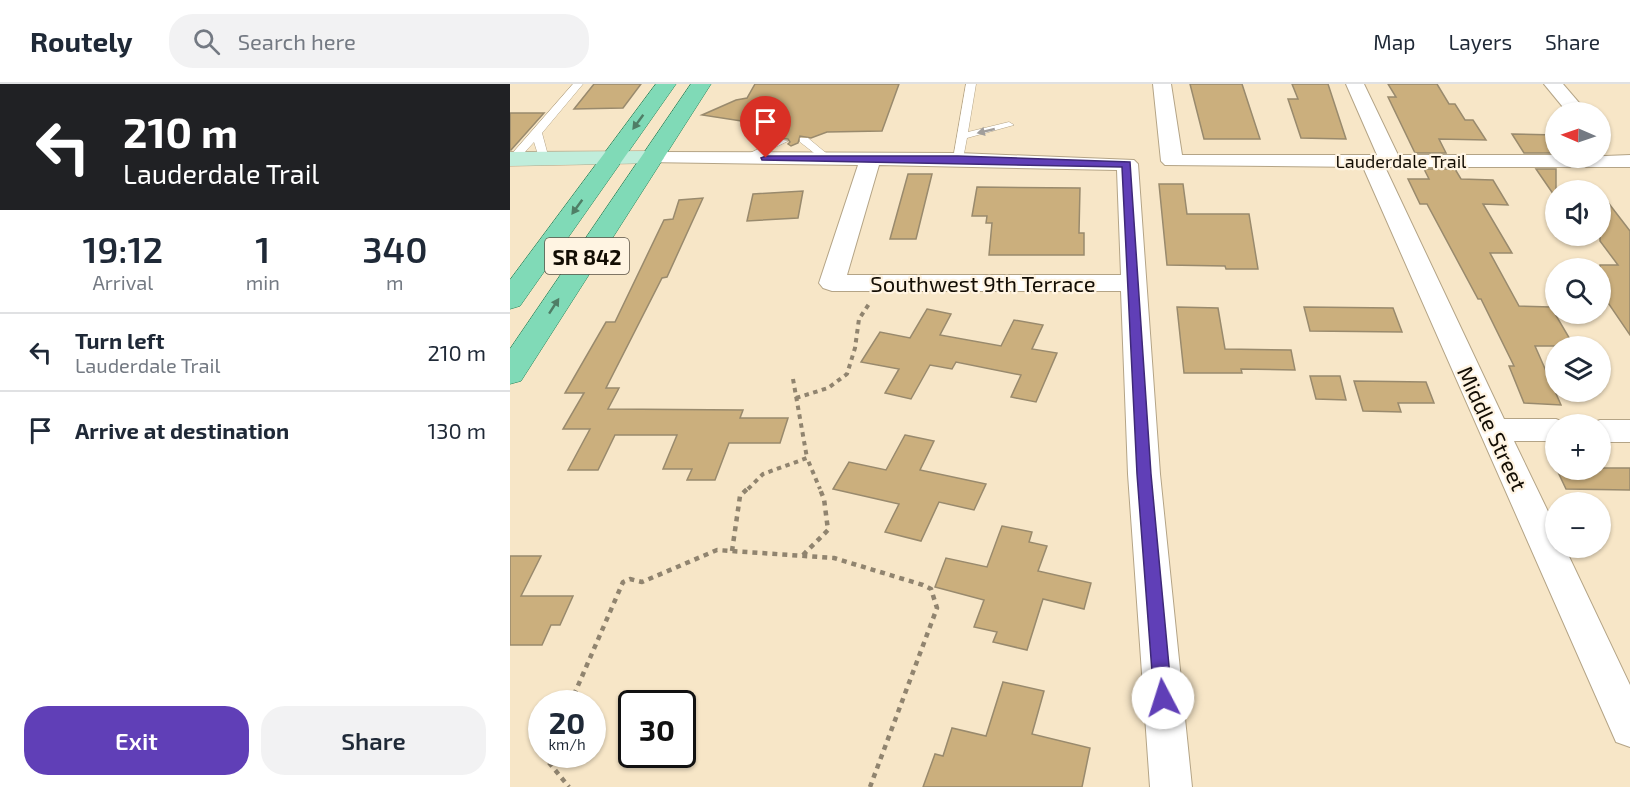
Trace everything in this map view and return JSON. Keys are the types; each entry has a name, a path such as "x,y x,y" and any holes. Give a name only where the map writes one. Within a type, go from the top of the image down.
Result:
{"main road":[{"name":"SR 842","path":"510,300 666,84"},
{"name":"SR 842","path":"510,373 701,84"},
{"path":"511,160 652,158"}],"street":[{"name":"Lauderdale Trail","path":"1162,84 1172,161 1381,161 1626,166"},
{"name":"Middle Street","path":"1354,84 1381,161 1494,430 1630,728"},
{"path":"1553,84 1568,102"},
{"path":"1611,152 1626,166"},
{"path":"652,158 958,159 1126,164 1144,474 1171,787"},
{"name":"Southwest 9th Terrace","path":"871,158 832,283 1134,283"},
{"path":"1494,430 1545,430"},
{"path":"1611,431 1630,431"}],"lane":[{"path":"511,160 578,84"},
{"path":"958,159 970,84"},
{"path":"963,136 1009,125"},
{"path":"537,133 544,159"},
{"path":"804,140 827,158"},
{"path":"745,158 783,141"}],"path":[{"path":"796,398 828,388 847,374 855,348 859,319 871,299"},
{"path":"793,379 807,458 824,500 828,530 803,555"},
{"path":"732,551 740,496 763,474 807,458"},
{"path":"576,690 623,582 630,579 642,582 717,550 834,558 923,585 931,589 937,608 870,787"},
{"path":"553,768 569,787"}],"building":[{"path":"594,84 641,84 623,108 574,109"},
{"path":"755,84 899,84 882,131 827,132 811,138 800,136 798,143 791,146 788,144 790,142 788,139 777,138 748,122 702,115 736,100 747,98"},
{"path":"1190,84 1242,84 1260,139 1204,139"},
{"path":"1292,84 1328,84 1346,139 1301,138 1288,99 1298,99"},
{"path":"1388,84 1437,84 1449,104 1455,104 1465,120 1473,120 1486,140 1439,139 1446,153 1415,153 1388,97 1396,97"},
{"path":"510,113 544,113 511,150 510,150"},
{"path":"1512,134 1545,135 1545,153 1524,153"},
{"path":"1424,169 1455,169 1461,179 1493,180 1508,205 1483,204 1512,253 1490,253 1519,306 1545,307 1545,324 1561,324 1568,336 1545,336 1545,346 1535,346 1545,369 1545,402 1560,402 1561,405 1524,403 1509,366 1514,366 1481,299 1478,299 1427,204 1420,204 1408,179 1429,179"},
{"path":"1536,169 1556,169 1556,180 1545,180 1545,182"},
{"path":"908,174 932,174 916,239 890,239"},
{"path":"1159,184 1183,184 1187,214 1249,214 1258,269 1167,265"},
{"path":"977,187 1080,188 1079,233 1084,233 1084,255 989,255 992,223 986,223 987,216 972,216"},
{"path":"803,191 798,218 747,221 753,194"},
{"path":"703,198 667,277 662,278 606,388 619,388 608,409 743,410 740,418 788,418 780,443 729,443 715,480 687,480 692,469 663,469 677,435 615,435 598,470 568,470 590,429 563,429 584,393 565,393 606,322 615,322 664,220 673,219 679,200"},
{"path":"1611,206 1630,231 1630,335 1611,307 1611,265 1618,265 1604,246 1611,246"},
{"path":"1177,307 1218,308 1225,349 1291,350 1295,370 1241,369 1242,373 1184,373"},
{"path":"1304,307 1393,308 1402,332 1310,331"},
{"path":"927,309 951,314 940,335 1001,346 1014,320 1043,325 1032,349 1057,353 1036,402 1011,397 1021,375 956,362 952,369 930,365 911,399 885,393 899,369 861,362 880,332 910,338"},
{"path":"1310,376 1340,376 1346,400 1316,399"},
{"path":"1354,381 1426,382 1434,403 1398,403 1401,412 1363,411"},
{"path":"905,435 934,441 920,470 986,484 974,510 939,502 921,541 885,532 899,504 833,489 849,462 886,470"},
{"path":"1611,468 1630,468 1630,490 1566,489 1562,480 1611,480"},
{"path":"1002,526 1032,532 1029,542 1047,546 1038,571 1091,583 1084,609 1043,599 1027,650 993,642 997,632 974,627 984,600 935,587 946,558 987,567"},
{"path":"510,556 541,556 521,596 573,596 560,625 551,625 542,645 510,645"},
{"path":"1003,682 1044,691 1032,734 1090,748 1082,787 923,787 935,754 943,756 952,728 986,736"}],"route":[{"path":"766,158 958,159 1126,164 1144,474 1163,698"}]}
